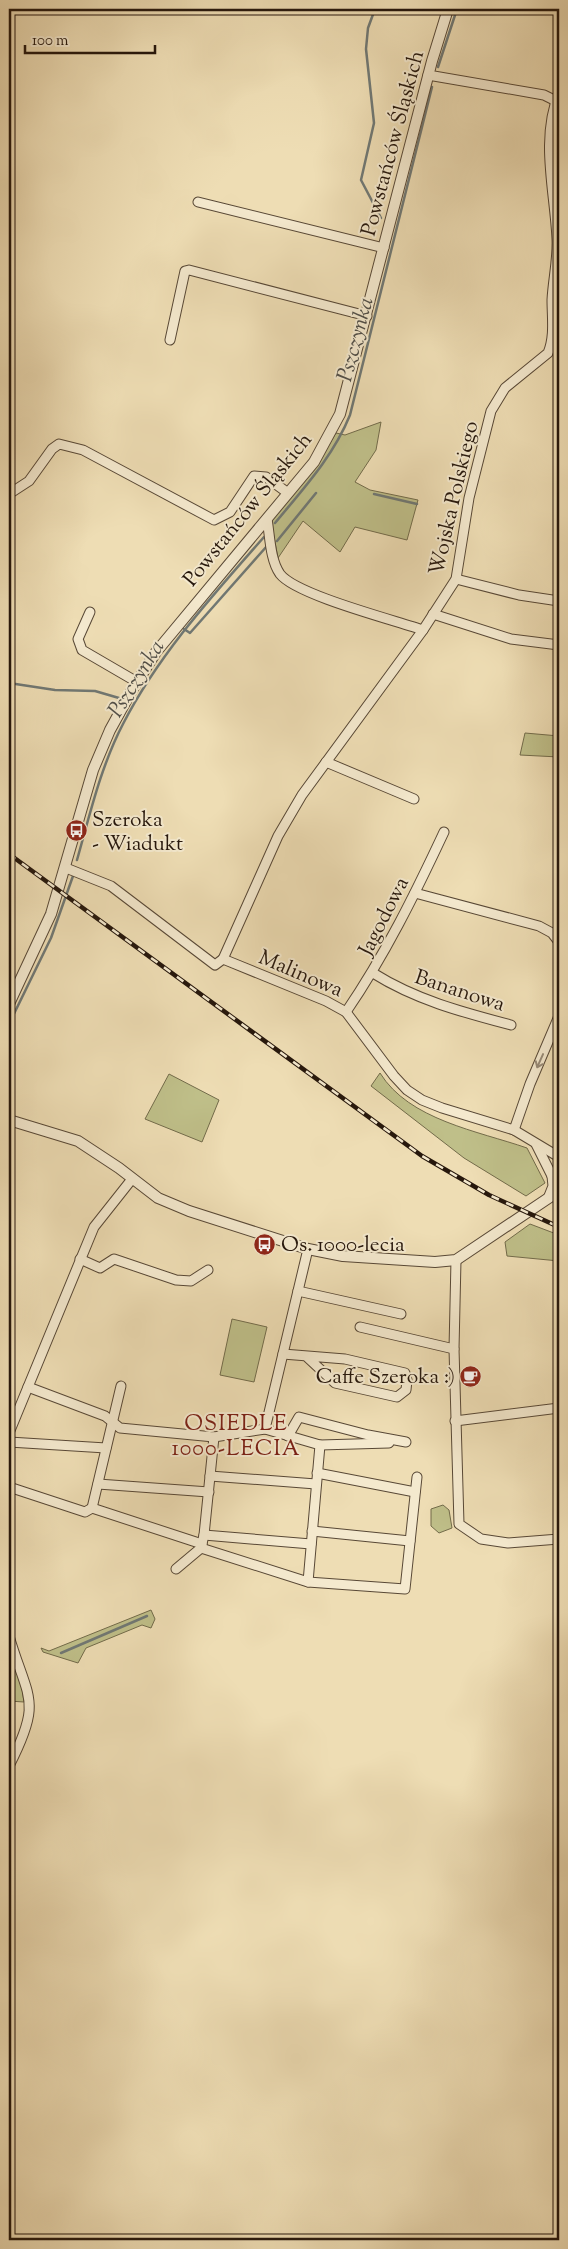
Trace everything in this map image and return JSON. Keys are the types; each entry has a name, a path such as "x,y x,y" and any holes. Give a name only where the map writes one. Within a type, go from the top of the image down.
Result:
{"street":[{"name":"Powstańców Śląskich","path":"9,1004 51,914 66,868 93,770 110,730 156,652 314,462 340,414 428,75 448,9"},
{"path":"428,75 558,97"},
{"name":"Wojska Polskiego","path":"223,959 278,836 302,795 423,630 456,579 469,498 492,412 505,388 548,353 554,335 553,287 557,238 550,154 558,97"},
{"path":"198,202 384,248"},
{"path":"170,340 185,271 189,270 366,316"},
{"path":"9,494 29,481 52,449 59,444 83,450 214,520 230,512 254,476 266,477 288,493"},
{"path":"266,519 274,560 286,580 304,591 423,630"},
{"path":"456,579 519,595 559,601"},
{"path":"90,612 78,639 82,650 137,682"},
{"path":"433,614 512,639 559,646"},
{"path":"326,762 414,799"},
{"name":"Jagodowa","path":"346,1012 373,973 415,893 444,832"},
{"name":"Malinowa","path":"66,868 111,886 215,965 223,959 326,1001 346,1012 394,1076 412,1093 442,1108 514,1130 559,1157"},
{"path":"415,893 539,926 552,933 559,942"},
{"name":"Bananowa","path":"373,973 396,987 432,1003 511,1025"},
{"path":"514,1130 530,1084 559,1016"},
{"path":"9,1120 78,1141 158,1198 189,1211 308,1249 343,1256 435,1262 456,1260 559,1191"},
{"path":"536,1144 556,1178 549,1196"},
{"path":"9,1433 94,1227 132,1179"},
{"path":"265,1429 308,1249"},
{"path":"80,1259 100,1268 114,1259 191,1281 208,1270"},
{"path":"456,1260 454,1349 458,1524 481,1540 508,1543 559,1539"},
{"path":"298,1291 401,1314"},
{"path":"360,1327 454,1349"},
{"path":"283,1354 345,1359 404,1374 407,1380 406,1390 397,1397 387,1397 335,1383 307,1357"},
{"path":"28,1386 105,1416 120,1428 214,1437 265,1429 320,1446 406,1442 368,1435 299,1417 288,1436"},
{"path":"9,1487 85,1512 92,1508 121,1386"},
{"path":"455,1421 559,1408"},
{"path":"176,1569 202,1542 214,1437"},
{"path":"9,1442 106,1448"},
{"path":"308,1582 320,1446"},
{"path":"317,1473 415,1492"},
{"path":"210,1476 316,1484"},
{"path":"92,1508 202,1542 308,1582 405,1589 417,1477"},
{"path":"98,1484 209,1492"},
{"path":"312,1530 410,1541"},
{"path":"202,1542 311,1544"},
{"path":"9,1636 28,1690 31,1707 28,1726 9,1766"}],"green space":[{"path":"381,422 376,450 355,482 370,490 418,500 407,540 355,527 340,552 303,521 278,558 271,521 316,466 336,433 345,435"},
{"path":"525,733 559,736 559,757 520,755"},
{"path":"380,1073 393,1089 408,1102 426,1113 446,1122 527,1148 545,1183 526,1196 464,1158 371,1086"},
{"path":"169,1074 219,1100 202,1142 145,1119"},
{"path":"530,1224 559,1235 559,1261 507,1256 505,1242"},
{"path":"232,1319 267,1327 254,1382 220,1375"},
{"path":"443,1505 449,1510 452,1528 439,1533 431,1526 431,1509"},
{"path":"151,1610 155,1619 151,1628 142,1625 86,1648 78,1663 43,1652 41,1648 49,1651"},
{"path":"16,1661 19,1666 24,1702 9,1701 9,1671"}],"waterway":[{"name":"Pszczynka","path":"375,9 368,28 366,49 374,123 361,180 381,218"},
{"path":"438,67 457,9"},
{"name":"Pszczynka","path":"275,523 326,459 350,415 432,87"},
{"path":"277,541 316,493"},
{"path":"374,494 417,504"},
{"name":"Pszczynka","path":"77,860 108,756 137,698 188,626 264,537"},
{"path":"184,629 190,633 267,546"},
{"path":"9,683 55,690 95,691 119,698"},
{"name":"Pszczynka","path":"9,1024 51,938 73,876"},
{"path":"61,1653 147,1616"}],"railway":[{"path":"9,854 422,1156 489,1195 559,1227"}],"place":[{"name":"Szeroka - Wiadukt","path":"76,831"},
{"name":"Os. 1000-lecia","path":"265,1244"},
{"name":"Caffe Szeroka :)","path":"471,1376"}],"district":[{"name":"OSIEDLE 1000-LECIA","path":"236,1434"}]}
